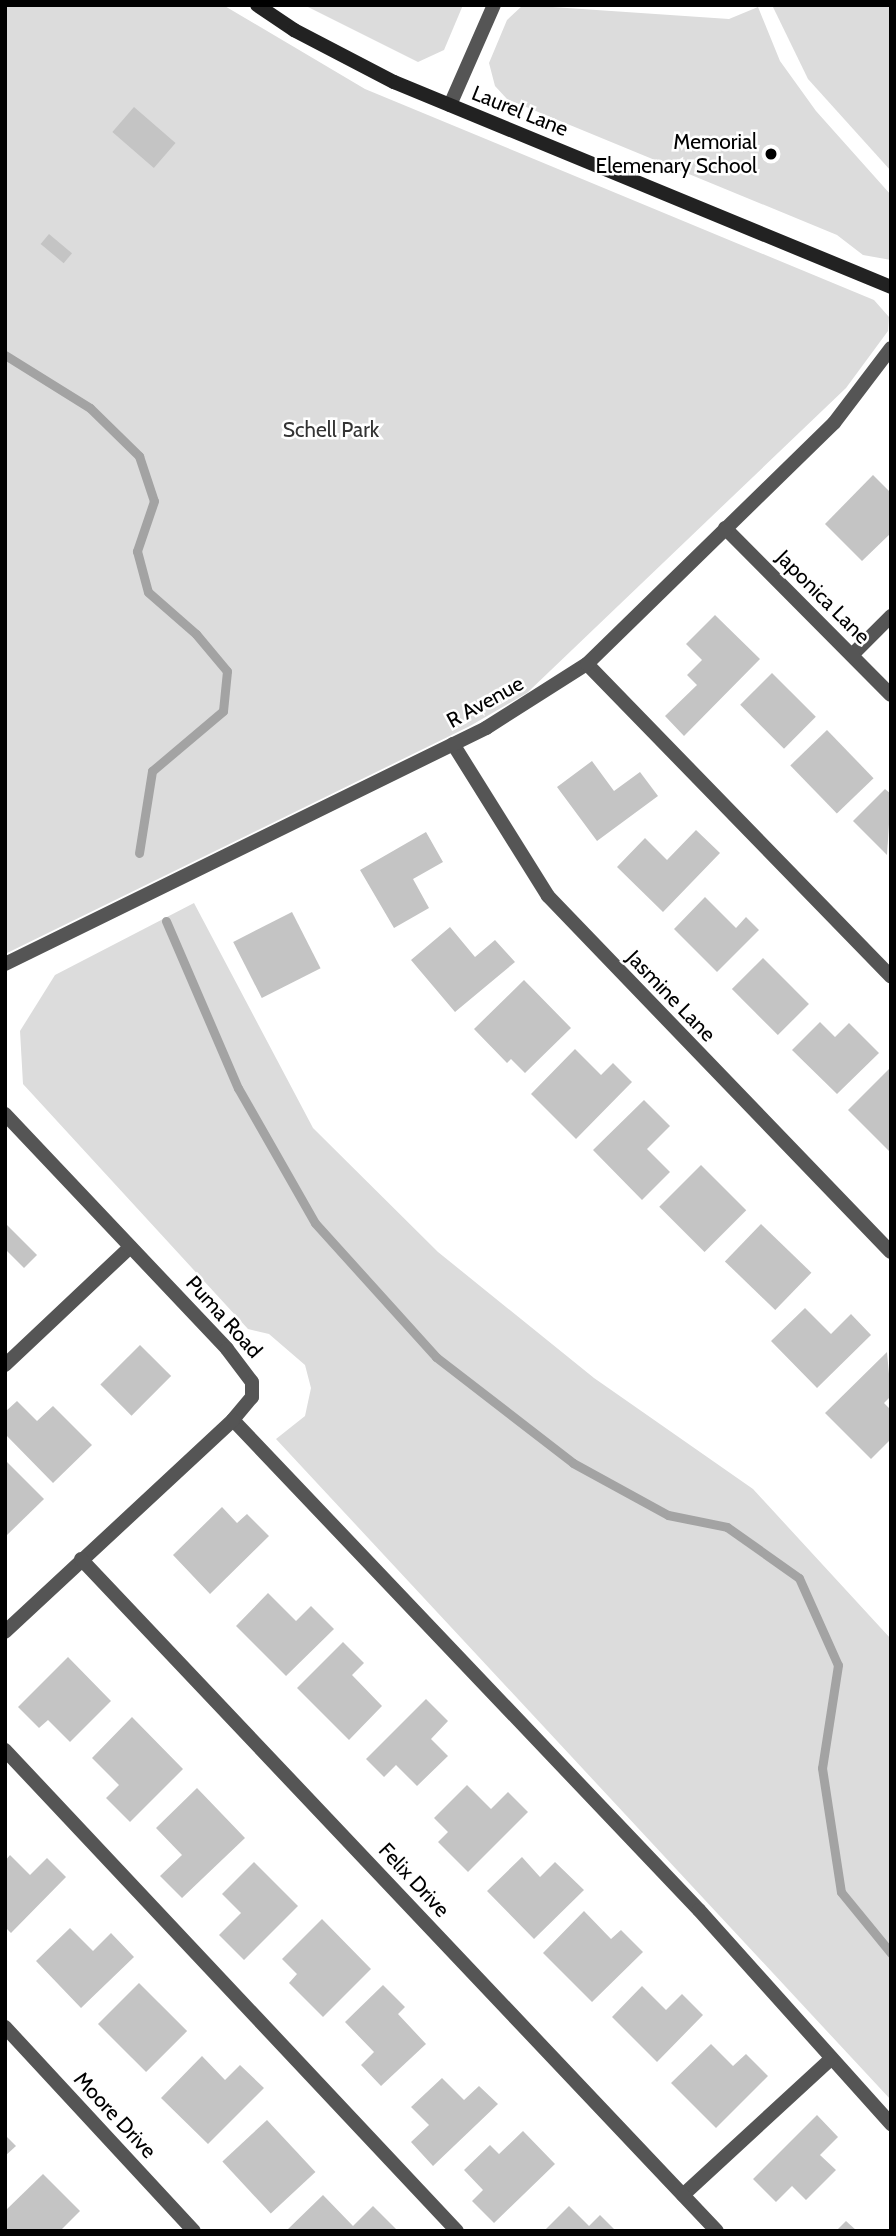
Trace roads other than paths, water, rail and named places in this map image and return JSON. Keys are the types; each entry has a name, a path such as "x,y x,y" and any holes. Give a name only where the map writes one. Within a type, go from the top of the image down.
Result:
{"street":[{"name":"Laurel Lane","path":"257,5 342,57 450,105 891,287"},
{"path":"450,105 494,5"},
{"name":"R Avenue","path":"5,964 453,744 587,664 834,423 891,348"},
{"name":"Japonica Lane","path":"725,528 891,695"},
{"path":"852,655 891,616"},
{"path":"587,664 891,977"},
{"name":"Jasmine Lane","path":"453,744 509,839 556,905 891,1252"},
{"name":"Puma Road","path":"5,1114 246,1371 252,1382 252,1396 233,1420 5,1632"},
{"path":"5,1365 130,1247"},
{"path":"233,1420 671,1880 891,2124"},
{"name":"Felix Drive","path":"81,1559 717,2231"},
{"path":"5,1750 457,2231"},
{"name":"Moore Drive","path":"5,2027 194,2231"},
{"path":"683,2195 831,2059"}],"waterway":[{"path":"5,355 90,408 139,456 154,501 137,551 148,592 196,634 227,671 223,711 152,771 139,853"},
{"path":"166,921 238,1088 315,1223 436,1357 573,1463 668,1515 727,1527 799,1578 838,1665 822,1768 841,1892 891,1953"}],"place":[{"name":"Memorial Elemenary School","path":"771,154"}],"park label":[{"name":"Schell Park","path":"331,430"}]}
